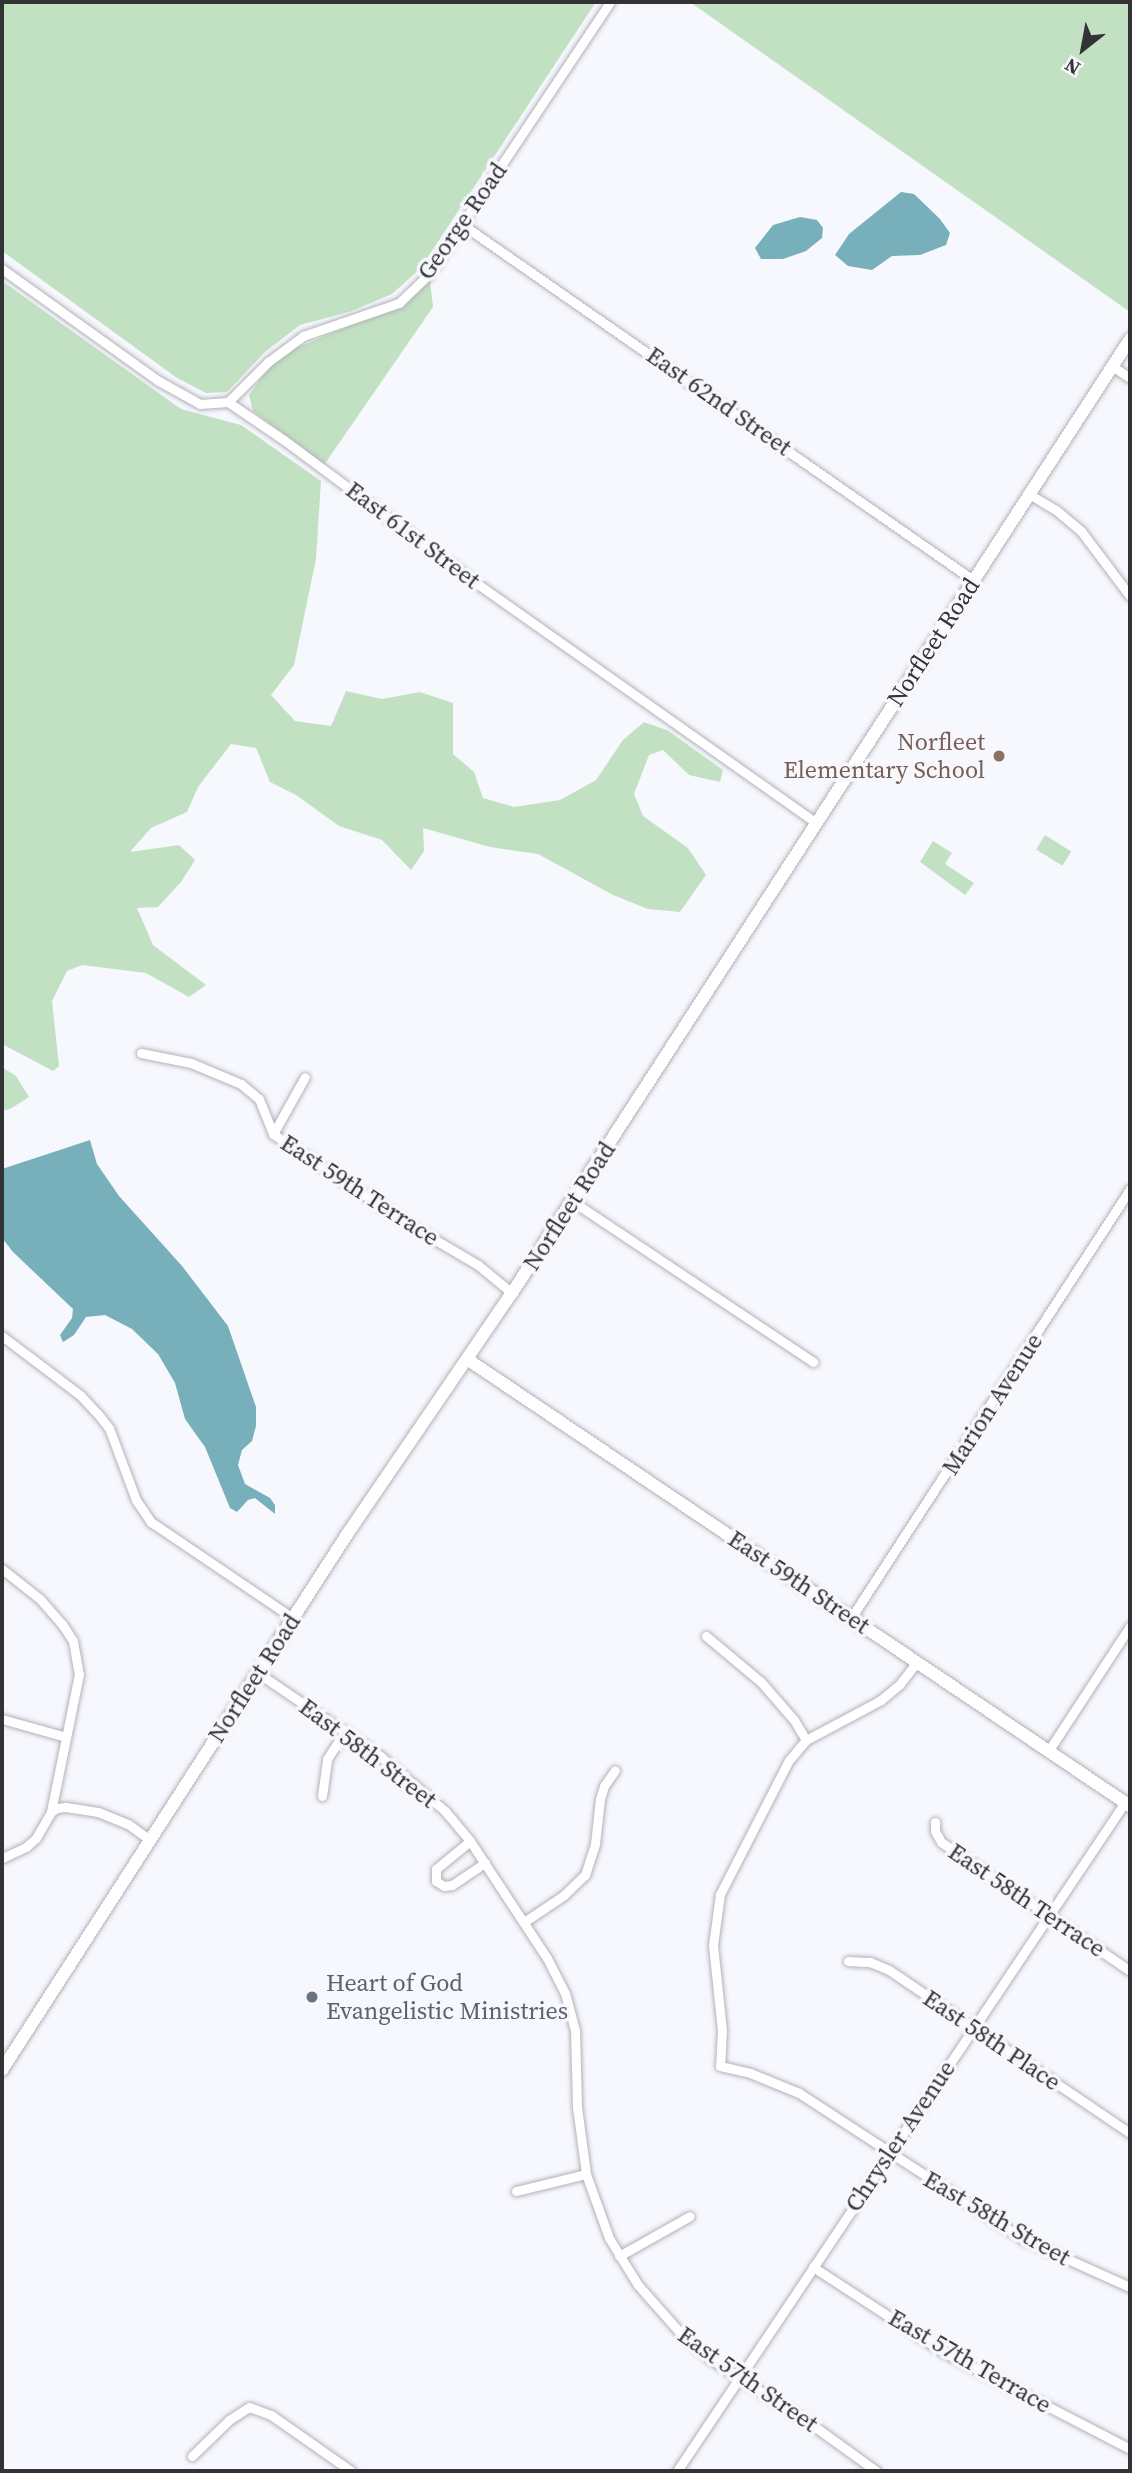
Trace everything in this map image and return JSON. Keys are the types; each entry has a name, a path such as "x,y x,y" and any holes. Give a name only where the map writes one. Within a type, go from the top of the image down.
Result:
{"street":[{"name":"George Road","path":"228,402 268,362 303,337 399,303 428,275 610,2"},
{"name":"East 62nd Street","path":"463,225 973,580"},
{"path":"2,269 157,380 201,404 228,402"},
{"name":"Norfleet Road","path":"2,2070 293,1618 572,1201 1130,339"},
{"path":"1112,366 1130,378"},
{"name":"East 61st Street","path":"228,402 816,823"},
{"path":"1029,494 1056,510 1081,531 1130,596"},
{"name":"East 59th Terrace","path":"141,1053 191,1063 241,1084 259,1099 273,1134 405,1222 478,1265 512,1293"},
{"path":"273,1134 305,1077"},
{"name":"Marion Avenue","path":"851,1618 1130,1189"},
{"path":"572,1201 813,1362"},
{"path":"2,1336 80,1395 99,1414 108,1428 136,1500 151,1522 293,1618"},
{"name":"East 59th Street","path":"467,1359 1128,1804"},
{"path":"2,1569 40,1599 73,1642 79,1674 51,1812 36,1838 26,1847 2,1858"},
{"path":"1049,1751 1127,1638 1130,1626"},
{"path":"706,1636 761,1682 794,1720 806,1740 881,1700 917,1662"},
{"name":"East 58th Street","path":"258,1673 345,1731 417,1784 470,1841 524,1922"},
{"path":"2,1719 66,1737"},
{"path":"322,1796 327,1759 345,1731"},
{"name":"East 58th Street","path":"806,1740 778,1777 720,1894 713,1945 722,2030 720,2066 750,2073 799,2092 888,2153 1023,2239 1130,2287"},
{"path":"524,1922 564,1895 585,1875 594,1851 600,1799 604,1786 615,1770"},
{"name":"Chrysler Avenue","path":"677,2471 888,2153 1128,1804"},
{"path":"51,1812 66,1807 98,1812 128,1824 150,1840"},
{"name":"East 58th Terrace","path":"935,1822 935,1831 941,1842 1130,1971"},
{"path":"470,1841 436,1869 436,1881 444,1886 452,1885 485,1863"},
{"name":"East 57th Street","path":"524,1922 557,1975 571,2011 578,2050 579,2130 586,2174 596,2206 619,2256 659,2312 692,2344 876,2471"},
{"name":"East 58th Place","path":"848,1961 870,1962 889,1970 1130,2133"},
{"path":"516,2191 586,2174"},
{"path":"619,2256 690,2217"},
{"name":"East 57th Terrace","path":"813,2267 945,2353 1130,2449"},
{"path":"192,2456 229,2420 249,2407 271,2415 351,2471"}],"green space":[{"path":"2,2 596,2 420,269 392,294 352,311 300,325 265,352 227,392 206,393 177,378 2,251"},
{"path":"690,2 1130,2 1130,312 873,131"},
{"path":"430,280 433,307 324,465 253,411 249,395 270,366 291,350 403,304"},
{"path":"2,281 181,409 241,425 321,481 316,559 294,665 271,695 295,721 331,726 346,691 382,699 420,692 453,703 453,754 474,772 483,798 514,807 560,800 596,780 623,740 644,722 667,730 723,770 720,782 689,775 663,750 649,755 634,794 643,816 688,848 706,875 680,912 648,909 613,895 538,854 490,847 423,828 424,851 411,870 382,840 339,826 296,795 270,782 256,748 231,744 198,787 187,812 151,828 130,852 179,845 195,860 181,882 158,907 137,908 153,945 206,985 189,997 146,973 82,965 67,971 52,1001 59,1066 53,1071 2,1044"},
{"path":"1045,835 1071,851 1062,866 1036,849"},
{"path":"933,841 952,853 945,864 974,883 965,895 920,862"},
{"path":"2,1067 16,1076 29,1097 2,1111"}],"water":[{"path":"901,192 914,194 940,219 950,233 946,245 920,255 892,256 872,270 848,266 835,255 849,234"},
{"path":"800,217 817,220 823,228 822,238 806,251 783,259 761,259 755,248 773,225"},
{"path":"90,1140 97,1164 119,1196 182,1266 228,1326 256,1407 256,1426 252,1441 242,1450 238,1465 245,1484 270,1498 275,1505 275,1514 255,1498 248,1500 237,1512 230,1508 205,1447 185,1419 175,1383 158,1354 132,1329 105,1315 86,1317 74,1335 63,1342 60,1335 72,1318 73,1309 13,1252 2,1238 2,1169"}],"place":[{"name":"Norfleet Elementary School","path":"999,756"},
{"name":"Heart of God Evangelistic Ministries","path":"312,1997"}]}
